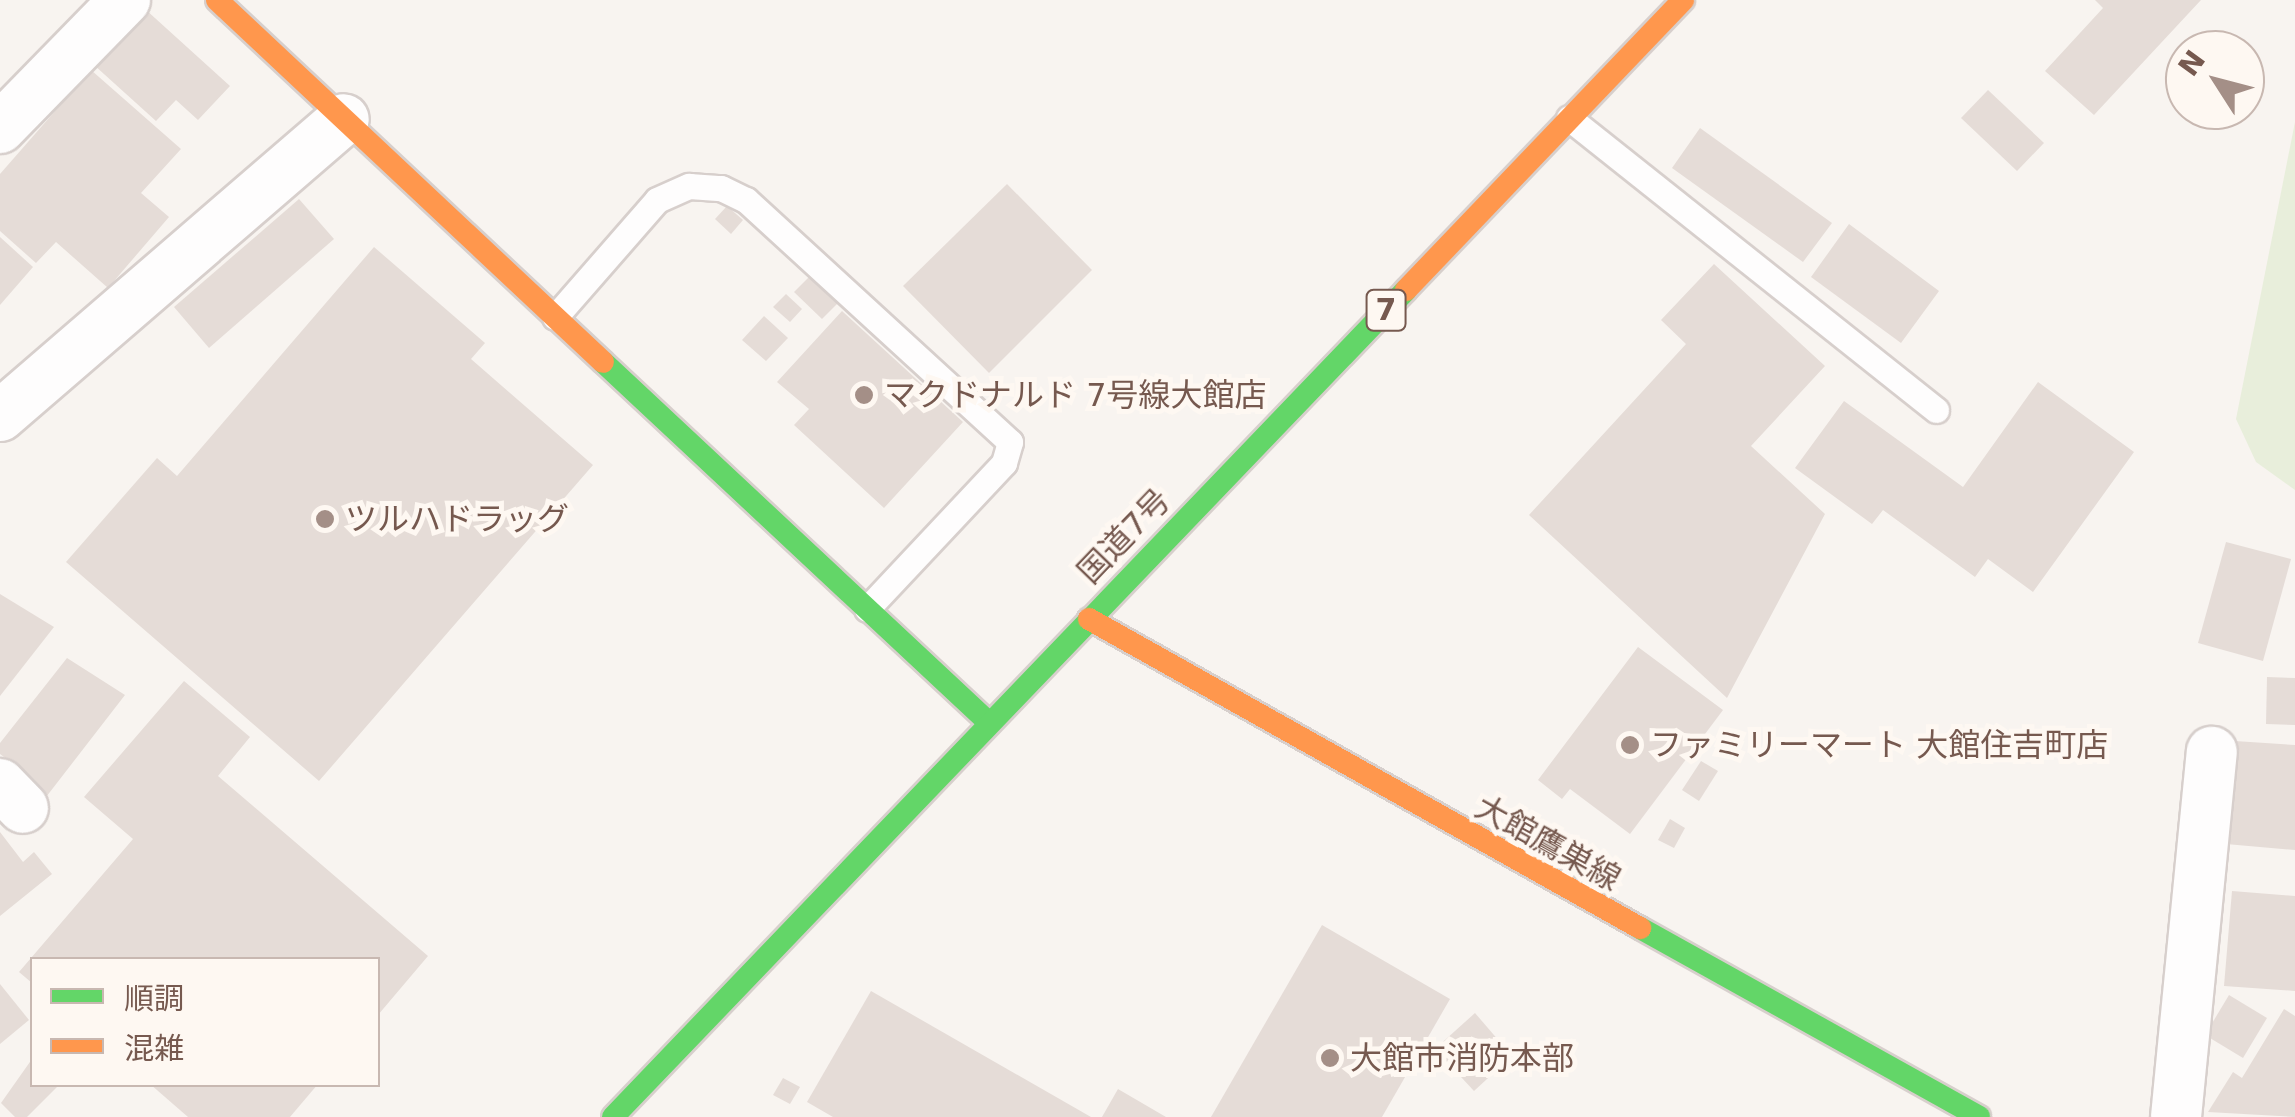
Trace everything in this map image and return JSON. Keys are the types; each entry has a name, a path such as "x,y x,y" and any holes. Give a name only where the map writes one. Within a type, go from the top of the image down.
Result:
{"main road":[{"name":"国道7号","path":"613,1117 986,720 1089,619 1683,0"},
{"path":"220,1 986,720"},
{"name":"大館鷹巣線","path":"1089,619 1979,1117"}],"street":[{"path":"0,128 125,0"},
{"path":"0,416 344,119"},
{"path":"2176,1117 2212,752"}],"lane":[{"path":"1569,118 1936,410"},
{"path":"554,316 657,200 689,186 721,188 746,200 1010,442 1004,463 867,610"}],"green space":[{"path":"2295,122 2295,490 2256,462 2236,419"}],"building":[{"path":"2095,0 2201,0 2173,30 2165,30 2165,39 2094,115 2045,71 2103,8"},
{"path":"145,9 230,86 198,120 176,100 156,121 94,65"},
{"path":"91,70 181,149 141,193 169,217 108,288 56,242 36,263 0,231 0,174"},
{"path":"1988,90 2044,143 2017,171 1961,118"},
{"path":"1700,128 1832,223 1803,262 1672,168"},
{"path":"1007,184 1092,270 989,373 903,286"},
{"path":"299,199 334,239 209,348 174,307"},
{"path":"727,206 743,220 731,234 715,219"},
{"path":"1849,224 1939,291 1901,343 1811,277"},
{"path":"0,237 33,267 0,305"},
{"name":"ツルハドラッグ","path":"374,247 485,343 471,359 593,465 319,781 66,562 157,458 177,476"},
{"path":"1714,264 1825,366 1751,446 1825,514 1727,698 1529,515 1686,344 1661,320"},
{"path":"812,274 840,301 822,319 794,292"},
{"path":"786,294 802,309 790,322 773,307"},
{"name":"マクドナルド 7号線大館店","path":"842,311 963,422 884,508 794,425 809,409 777,382"},
{"path":"764,316 788,338 766,361 742,340"},
{"path":"2038,382 2134,452 2033,592 1988,559 1975,577 1883,510 1872,524 1795,468 1844,401 1963,487"},
{"path":"2226,542 2291,559 2263,661 2198,643"},
{"path":"0,594 54,627 0,696"},
{"name":"ファミリーマート 大館住吉町店","path":"1638,647 1723,710 1630,834 1570,789 1562,799 1538,780"},
{"path":"67,658 125,695 43,801 21,784 28,775 0,754 0,743"},
{"path":"2267,677 2295,678 2295,725 2266,724"},
{"path":"184,681 250,737 218,776 428,956 380,1013 380,957 32,957 133,839 84,797"},
{"path":"2235,741 2295,745 2295,850 2226,844"},
{"path":"1701,761 1718,771 1699,801 1682,790"},
{"path":"1670,819 1685,828 1674,848 1658,840"},
{"path":"0,832 23,862 34,852 52,874 0,916"},
{"path":"2232,891 2295,896 2295,991 2224,986"},
{"name":"大館市消防本部","path":"1322,925 1450,999 1382,1117 1211,1117"},
{"path":"30,959 30,981 19,972"},
{"path":"0,984 29,1020 0,1044"},
{"path":"871,991 1091,1117 833,1117 807,1102"},
{"path":"2229,995 2267,1018 2243,1058 2205,1035"},
{"path":"2284,1009 2295,1016 2295,1117 2208,1112 2233,1072 2242,1078"},
{"path":"1475,1013 1512,1056 1474,1091 1435,1049"},
{"path":"30,1062 30,1087 57,1087 27,1117 15,1117 1,1103"},
{"path":"783,1078 800,1087 790,1104 773,1095"},
{"path":"153,1087 315,1087 290,1117 188,1117"},
{"path":"1118,1089 1166,1117 1102,1117"}],"traffic: fast":[{"path":"613,1117 1406,290"},
{"path":"603,362 986,720"},
{"path":"1640,928 1979,1117"}],"traffic: slow":[{"path":"217,0 603,362"},
{"path":"1406,290 1683,0"},
{"path":"1089,619 1640,928"}],"place":[{"name":"マクドナルド 7号線大館店","path":"864,395"},
{"name":"ツルハドラッグ","path":"325,519"},
{"name":"ファミリーマート 大館住吉町店","path":"1630,745"},
{"name":"大館市消防本部","path":"1330,1058"}]}
